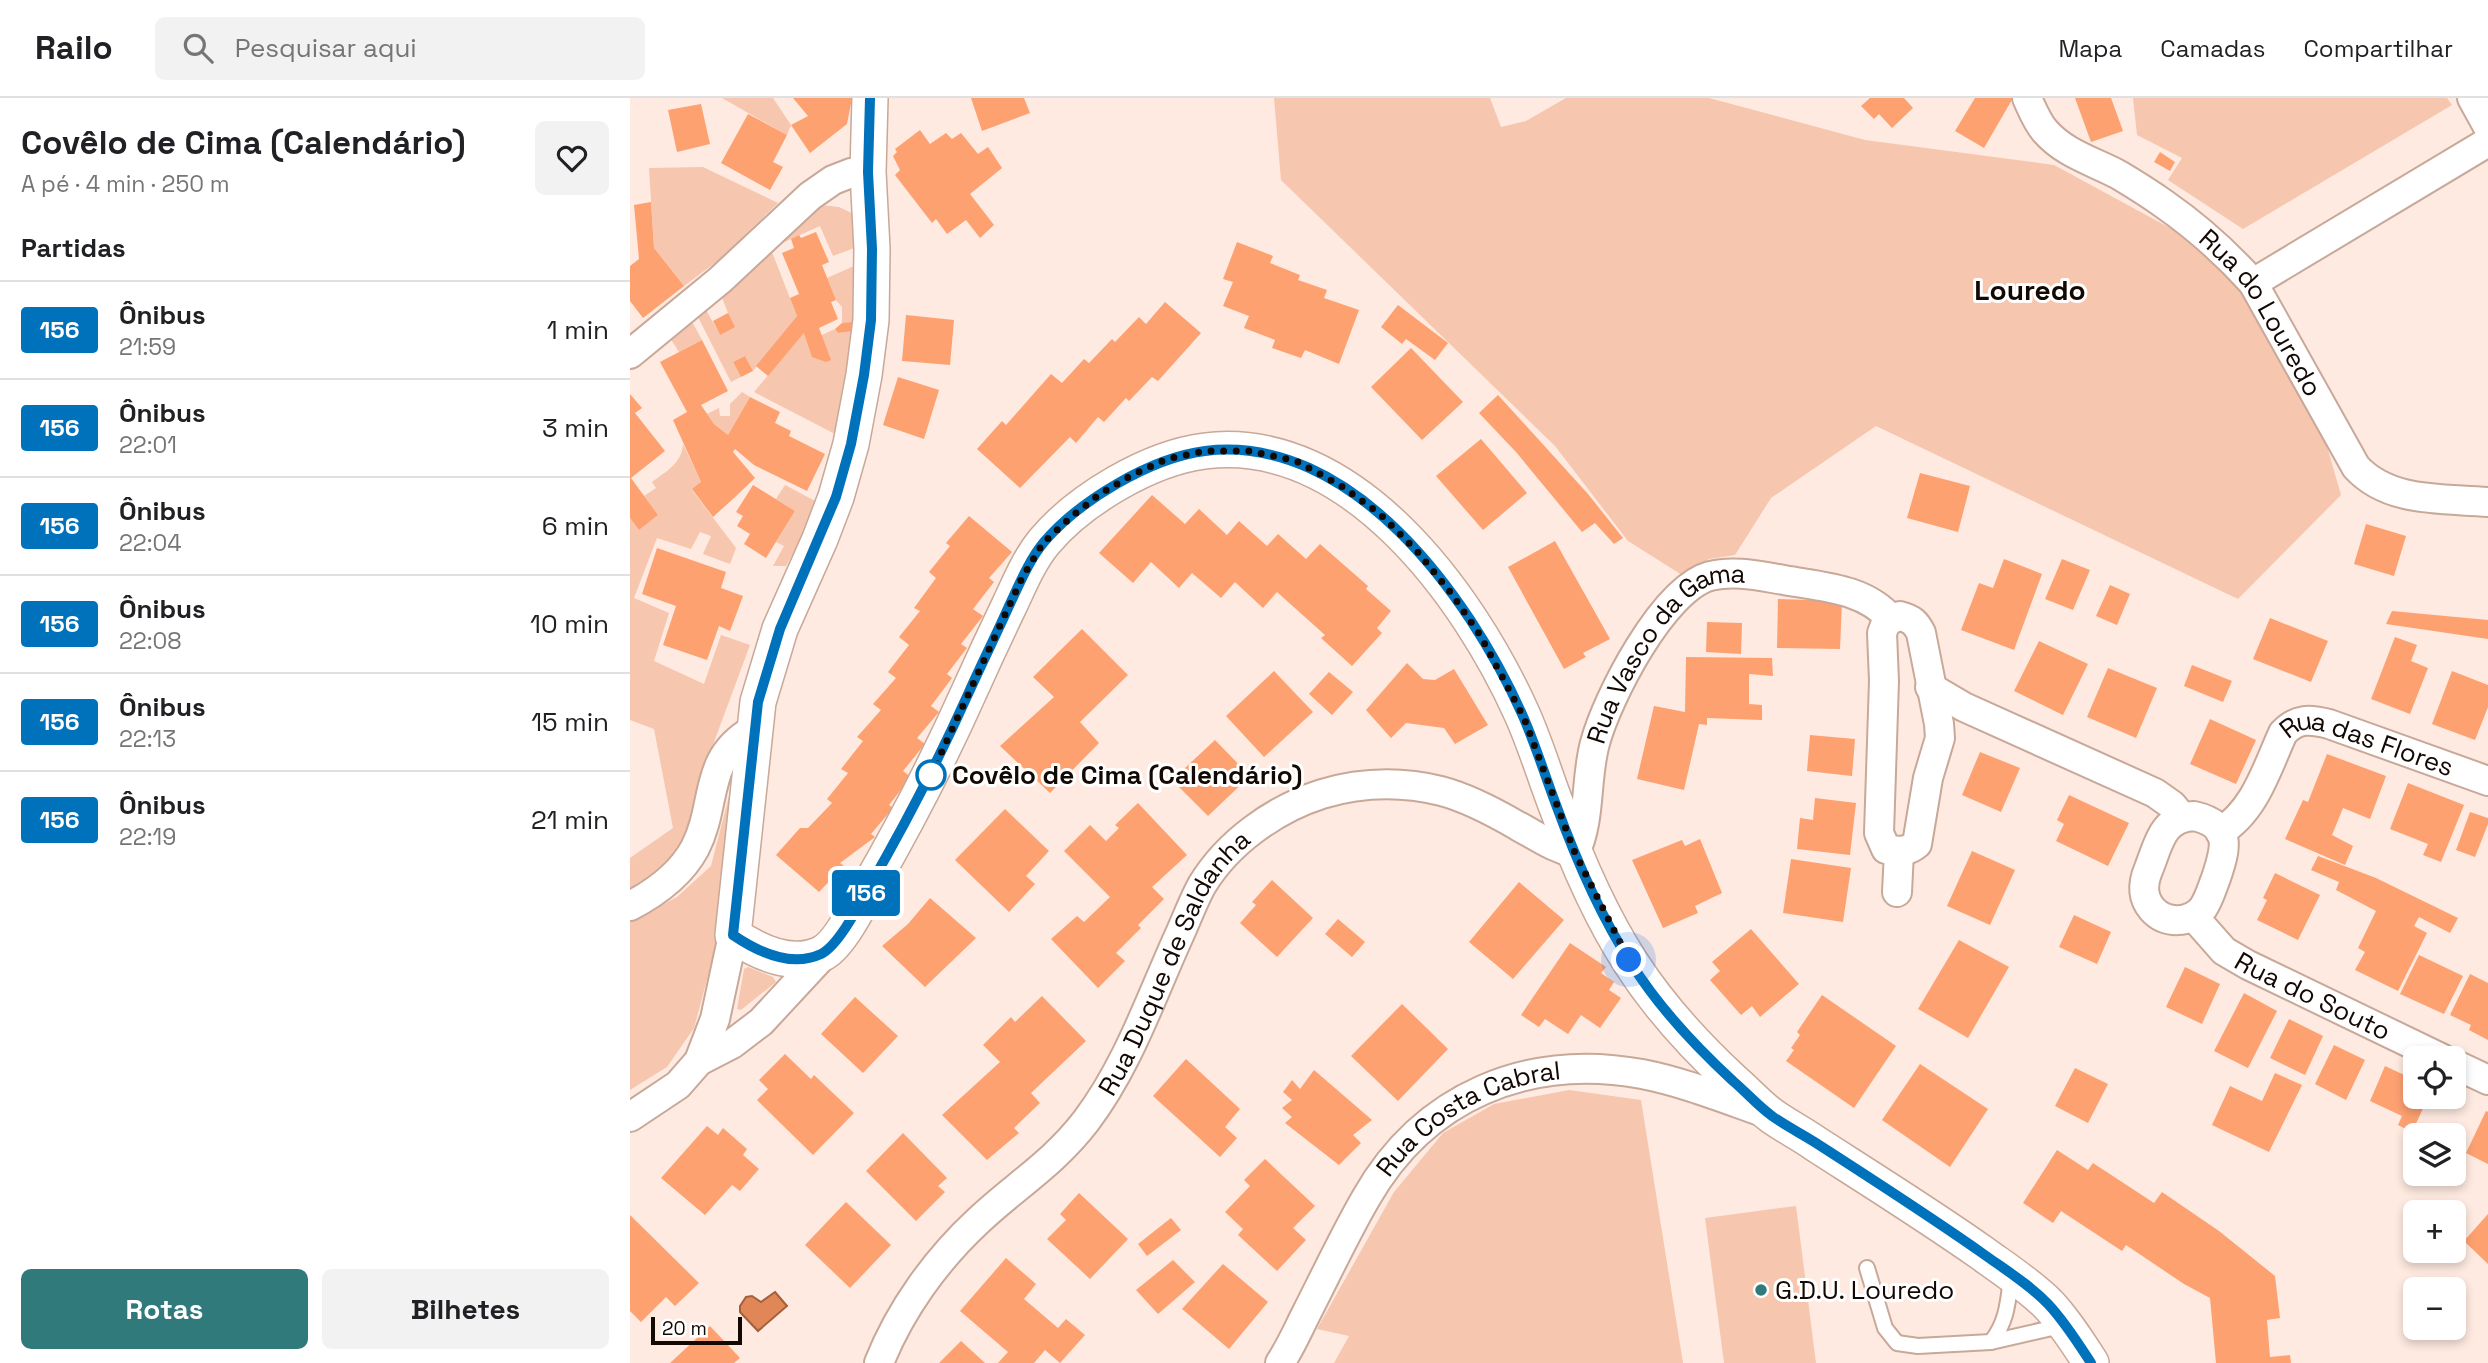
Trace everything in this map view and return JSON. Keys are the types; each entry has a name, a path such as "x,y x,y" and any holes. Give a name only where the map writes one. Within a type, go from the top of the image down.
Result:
{"street":[{"path":"630,1117 678,1085 699,1061 715,1019 733,935 745,835 753,730 765,673 780,629 836,497 851,444 871,320 872,249 868,172 870,98"},
{"name":"Rua do Louredo","path":"2027,98 2044,130 2056,142 2076,156 2118,175 2164,203 2232,259 2253,283 2356,467 2368,480 2383,489 2405,495 2488,502"},
{"path":"2472,98 2488,127"},
{"path":"2253,283 2488,142"},
{"path":"630,354 720,280 810,195 833,180 851,173 868,172"},
{"path":"699,1061 732,1044 761,1022 825,953 852,917 933,772 1022,578 1043,543 1100,494 1167,459 1205,451 1250,451 1296,461 1350,492 1380,514 1417,551 1466,614 1506,681 1524,718 1575,853 1618,942 1653,996 1676,1025 1701,1052 1771,1115 1947,1228 2046,1302 2066,1325 2091,1363"},
{"name":"Rua Vasco da Gama","path":"1575,853 1583,829 1594,744 1609,703 1630,664 1677,596 1692,584 1709,576 1726,573 1849,592 1876,604 1891,619 1900,616 1909,618 1916,624 1921,634 1940,724 1940,738 1928,778 1917,844 1899,852"},
{"path":"1891,619 1882,634 1884,681 1879,833 1886,849 1899,852 1896,892"},
{"path":"1884,681 1930,686 1964,707 2155,793 2172,804 2182,817"},
{"name":"Rua das Flores","path":"2220,832 2239,818 2248,806 2283,733 2301,720 2329,724 2488,780"},
{"path":"630,906 671,879 694,850 703,828 720,760 729,747 753,730"},
{"name":"Rua Duque de Saldanha","path":"879,1363 891,1332 951,1248 979,1220 1071,1141 1096,1108 1119,1070 1202,885 1230,849 1266,821 1301,801 1347,786 1391,783 1442,792 1489,810 1544,841 1575,853"},
{"path":"2194,816 2205,818 2220,832 2225,852 2207,901 2194,917 2184,920 2163,918 2147,902 2144,880 2164,830 2182,817 2194,816"},
{"name":"Rua do Souto","path":"2194,917 2224,951 2248,965 2416,1046"},
{"path":"733,935 751,947 773,956 798,959 825,953"},
{"name":"Rua Costa Cabral","path":"1280,1363 1366,1197 1390,1161 1418,1132 1449,1107 1489,1085 1530,1074 1566,1070 1640,1074 1677,1083 1771,1115"},
{"path":"2466,1070 2488,1080"}],"lane":[{"path":"1867,1268 1885,1328 1897,1343 1918,1346 1991,1342 2066,1325"},
{"path":"1991,1342 2001,1329 2007,1314 2011,1274"}],"shaded area":[{"path":"722,98 773,98 791,125 787,135"},
{"path":"1274,98 1490,98 1501,127 1526,121 1566,98 1709,98 1865,140 2054,165 2218,254 2266,322 2324,436 2341,495 2238,599 1876,426 1771,498 1735,555 1709,559 1682,575 1628,541 1555,446 1281,180"},
{"path":"2133,98 2447,98 2452,105 2243,229 2168,180 2182,158 2137,135"},
{"path":"703,167 778,203 720,259 684,286 654,248 649,168"},
{"path":"821,205 839,207 852,213 857,224 857,247 833,256 820,226 782,243 780,238 806,212"},
{"path":"770,247 797,316 753,371 745,356 733,362 741,377 731,382 697,315 705,308 720,335 728,313 721,295"},
{"path":"854,266 858,323 839,436 754,392 804,333 822,335 835,329 838,333 853,331 842,323 842,307 836,300 827,278"},
{"path":"691,320 702,340 679,352 670,338"},
{"path":"742,392 750,397 728,435 714,424 707,414 719,408 720,416 730,416 730,404"},
{"path":"683,444 701,482 692,490 736,548 730,564 703,554 711,536 700,532 691,549 657,538 634,598 669,613 654,661 704,684 721,635 750,645 704,769 685,847 664,869 640,887 630,890 630,858 673,828 654,729 630,720 630,518 639,530 658,515 644,496 656,488 652,482 677,461"},
{"path":"785,485 817,502 812,518 786,566 773,566 784,546 776,542 795,511 776,499"},
{"path":"739,784 716,946 694,1028 667,1067 630,1090 630,922 677,897 711,866 731,788"},
{"path":"748,967 773,977 776,982 741,1010 737,1009 744,969"},
{"path":"1569,1090 1641,1100 1683,1363 1334,1363 1349,1336 1317,1329 1394,1192 1443,1133 1494,1104"},
{"name":"G.D.U. Louredo","path":"1796,1206 1816,1363 1724,1363 1705,1218"},
{"path":"775,1292 787,1306 758,1331 740,1312 740,1306 746,1297 752,1296 761,1302"}],"building":[{"path":"793,98 852,98 847,124 810,153 791,125 808,116"},
{"path":"971,98 1024,98 1030,113 982,131"},
{"path":"1870,98 1904,98 1913,108 1892,128 1879,114 1874,119 1861,106"},
{"path":"1975,98 2013,98 1984,148 1955,131"},
{"path":"2075,98 2111,98 2123,131 2091,142"},
{"path":"701,104 710,144 677,152 668,110"},
{"path":"748,114 787,135 773,162 783,167 770,190 721,163"},
{"path":"920,130 930,144 946,133 952,139 961,133 978,154 988,147 1002,168 970,194 994,225 980,238 966,220 947,234 936,219 932,223 895,175 900,170 893,156 897,152 895,149"},
{"path":"2160,152 2175,162 2170,171 2154,162"},
{"path":"651,202 654,248 684,286 643,318 630,301 630,266 639,259 634,205"},
{"path":"816,232 829,262 822,265 836,300 831,302 838,319 819,328 831,360 826,362 812,357 804,333 768,376 756,366 797,316 790,298 799,294 782,253 794,248 791,239"},
{"path":"1237,242 1273,256 1270,263 1300,275 1298,280 1327,290 1324,298 1359,310 1339,364 1305,350 1301,358 1272,348 1275,340 1244,328 1249,316 1223,306 1233,282 1223,279"},
{"path":"1165,302 1201,333 1158,381 1152,377 1129,401 1126,398 1104,422 1098,417 1076,443 1070,437 1020,488 977,449 1002,421 1006,425 1051,374 1062,383 1084,359 1089,363 1112,339 1115,342 1139,317 1146,324"},
{"path":"1398,305 1448,343 1435,360 1406,339 1402,344 1381,327"},
{"path":"728,313 735,327 720,335 713,321"},
{"path":"906,315 954,320 950,365 902,361"},
{"path":"855,322 854,331 838,333 835,329 842,323"},
{"path":"702,340 728,391 701,405 714,424 728,435 750,397 780,412 775,423 791,431 789,436 825,454 807,491 754,465 735,449 733,452 755,478 734,498 713,517 692,489 701,482 673,420 687,412 660,362"},
{"path":"1411,348 1463,402 1422,440 1371,387"},
{"path":"745,356 753,371 741,377 733,362"},
{"path":"898,377 939,390 924,439 883,425"},
{"path":"630,394 642,408 635,413 665,451 631,478 658,515 639,530 630,518"},
{"path":"1498,395 1588,494 1623,538 1614,544 1595,523 1582,532 1516,452 1479,413"},
{"path":"1481,439 1527,493 1483,530 1436,476"},
{"path":"1920,473 1970,486 1958,532 1907,518"},
{"path":"753,485 795,511 766,558 744,544 750,534 737,526 743,516 736,512"},
{"path":"1152,495 1185,524 1199,509 1227,535 1239,521 1267,546 1278,534 1306,559 1320,544 1368,586 1366,589 1391,611 1377,628 1382,633 1352,666 1321,638 1325,635 1277,592 1263,608 1235,582 1221,598 1192,573 1179,588 1151,562 1133,583 1099,553"},
{"path":"969,516 1012,552 989,578 994,582 973,609 983,616 961,644 967,648 947,674 952,678 931,706 939,712 917,738 925,744 903,771 911,777 889,805 893,808 871,834 875,837 840,863 844,866 819,892 776,855 800,828 808,828 832,803 827,799 848,773 841,769 863,741 857,737 881,710 873,704 896,678 888,672 909,645 899,637 920,611 914,608 936,578 929,572 950,546 946,543"},
{"path":"2366,524 2406,536 2394,576 2354,564"},
{"path":"1555,541 1610,639 1583,653 1586,657 1564,669 1508,567"},
{"path":"657,548 726,572 721,588 743,596 730,631 719,626 707,660 663,645 676,606 642,594"},
{"path":"2004,559 2042,574 2014,650 1961,630 1979,583 1993,588"},
{"path":"2062,559 2090,570 2073,610 2045,599"},
{"path":"2110,585 2130,594 2117,625 2096,616"},
{"path":"1778,599 1842,601 1840,649 1777,648"},
{"path":"2392,611 2488,620 2488,639 2386,624"},
{"path":"2270,618 2328,641 2311,682 2253,659"},
{"path":"1707,622 1742,623 1741,654 1706,652"},
{"path":"1082,629 1128,675 1080,722 1099,743 1050,793 1000,746 1054,697 1033,677"},
{"path":"2395,637 2417,645 2411,661 2428,668 2410,714 2371,699"},
{"path":"2039,641 2088,664 2063,715 2014,691"},
{"path":"1686,657 1772,658 1773,676 1749,674 1749,704 1762,705 1762,720 1707,718 1707,725 1699,724 1684,790 1637,779 1654,706 1685,712"},
{"path":"1407,663 1423,679 1435,680 1454,669 1488,725 1455,744 1444,728 1406,723 1391,738 1366,710"},
{"path":"2192,665 2232,681 2223,702 2184,686"},
{"path":"2108,668 2157,688 2136,738 2087,717"},
{"path":"1274,671 1313,712 1264,757 1226,716"},
{"path":"2452,671 2488,685 2488,707 2475,740 2432,724"},
{"path":"1329,672 1353,692 1332,715 1309,694"},
{"path":"2210,719 2256,740 2236,784 2190,764"},
{"path":"1810,735 1855,739 1852,776 1807,771"},
{"path":"1215,740 1250,776 1208,816 1172,780"},
{"path":"1980,752 2020,768 2001,812 1962,795"},
{"path":"2327,754 2386,776 2370,819 2343,808 2332,835 2353,846 2345,865 2285,839 2303,800 2308,802"},
{"path":"2408,783 2464,805 2441,862 2423,855 2428,844 2390,829"},
{"path":"2069,795 2129,823 2108,866 2056,841 2064,824 2057,820"},
{"path":"1815,798 1856,803 1850,855 1797,849 1800,818 1813,820"},
{"path":"1138,803 1187,855 1152,887 1164,899 1138,925 1141,928 1116,953 1125,961 1098,988 1051,939 1077,916 1084,922 1110,897 1064,851 1090,825 1106,841 1119,828 1115,825"},
{"path":"1005,809 1049,851 1026,876 1035,884 1009,912 955,860"},
{"path":"2470,812 2488,818 2475,857 2456,850"},
{"path":"1700,839 1722,893 1695,906 1698,913 1663,928 1632,860 1682,840 1685,846"},
{"path":"1972,851 2015,870 1990,925 1947,906"},
{"path":"2318,856 2376,878 2458,918 2450,933 2419,917 2414,926 2427,933 2398,991 2355,970 2365,952 2358,948 2376,911 2336,890 2339,882 2311,870"},
{"path":"1791,859 1851,868 1843,922 1783,913"},
{"path":"2275,873 2320,895 2298,940 2257,920 2267,900 2263,898"},
{"path":"1272,880 1313,918 1277,957 1240,923 1256,905 1252,902"},
{"path":"1519,882 1564,920 1513,979 1469,942"},
{"path":"930,898 976,938 925,987 882,946 908,924"},
{"path":"2074,915 2111,932 2097,964 2059,947"},
{"path":"1338,919 1365,942 1352,957 1325,934"},
{"path":"1751,929 1799,984 1760,1017 1752,1006 1741,1015 1710,980 1720,971 1712,962"},
{"path":"1959,940 2009,967 1968,1038 1918,1009"},
{"path":"1570,943 1606,967 1601,973 1614,982 1609,990 1621,998 1600,1028 1581,1015 1568,1034 1545,1019 1539,1027 1521,1015"},
{"path":"2419,955 2463,976 2444,1014 2400,994"},
{"path":"2185,967 2220,984 2202,1024 2166,1007"},
{"path":"2470,974 2488,983 2488,1040 2469,1030 2471,1025 2450,1015"},
{"path":"2244,993 2277,1011 2248,1068 2214,1051"},
{"path":"1822,995 1896,1046 1854,1108 1786,1061 1800,1035 1797,1032"},
{"path":"1042,996 1086,1041 1031,1093 1040,1103 1014,1128 1019,1133 987,1160 942,1115 1000,1062 983,1045 1011,1017 1015,1022"},
{"path":"855,997 898,1036 863,1073 821,1034"},
{"path":"1402,1004 1448,1049 1398,1101 1351,1056"},
{"path":"2289,1019 2323,1036 2305,1075 2270,1058"},
{"path":"2334,1045 2365,1060 2346,1100 2315,1084"},
{"path":"785,1054 811,1079 814,1075 854,1113 813,1155 757,1100 768,1089 759,1080"},
{"path":"1186,1059 1240,1109 1225,1127 1237,1138 1220,1157 1153,1096"},
{"path":"1920,1064 1988,1109 1950,1167 1882,1120"},
{"path":"2385,1066 2403,1074 2403,1109 2423,1109 2416,1123 2403,1123 2403,1128 2398,1125 2402,1116 2370,1101"},
{"path":"2075,1068 2108,1084 2088,1123 2055,1106"},
{"path":"1314,1070 1372,1120 1353,1135 1361,1143 1339,1165 1285,1123 1292,1117 1282,1108 1292,1100 1283,1092 1292,1080 1300,1089"},
{"path":"2275,1073 2302,1085 2269,1152 2212,1125 2230,1086 2262,1101"},
{"path":"2486,1111 2488,1112 2488,1164 2466,1153"},
{"path":"707,1126 718,1135 723,1128 747,1149 743,1155 759,1169 740,1191 732,1185 705,1215 661,1178"},
{"path":"903,1133 947,1178 938,1186 945,1192 916,1221 866,1171"},
{"path":"2057,1150 2088,1170 2093,1163 2154,1203 2162,1192 2219,1231 2275,1276 2280,1318 2267,1320 2270,1357 2290,1355 2291,1363 2216,1363 2210,1298 2126,1245 2122,1251 2061,1211 2053,1223 2023,1203"},
{"path":"1265,1159 1315,1206 1293,1228 1306,1240 1277,1271 1238,1235 1243,1229 1225,1212 1250,1186 1244,1180"},
{"path":"1079,1193 1128,1239 1090,1279 1047,1239 1066,1220 1060,1214"},
{"path":"846,1202 891,1245 850,1288 805,1245"},
{"path":"2488,1214 2488,1264 2466,1243 2466,1239"},
{"path":"630,1215 699,1283 675,1306 666,1297 641,1322 630,1311"},
{"path":"1171,1218 1181,1230 1147,1256 1138,1244"},
{"path":"1006,1258 1036,1284 1024,1299 1058,1328 1066,1319 1085,1335 1060,1363 1045,1350 1034,1363 998,1363 1008,1352 960,1311"},
{"path":"1173,1260 1195,1282 1158,1314 1136,1290"},
{"path":"1223,1264 1268,1302 1229,1349 1182,1309"},
{"path":"710,1326 740,1358 734,1363 670,1363"},
{"path":"961,1341 985,1363 939,1363"}],"bus line":[{"name":"156","path":"870,98 868,172 872,249 871,320 864,375 851,444 836,497 780,629 758,702 733,935 751,947 773,956 798,959 825,953 852,917 933,772 1022,578 1043,543 1072,516 1100,494 1167,459 1205,451 1250,451 1296,461 1340,485 1380,514 1417,551 1480,635 1524,718 1575,853 1608,923 1653,996 1676,1025 1701,1052 1771,1115 1947,1228 2029,1288 2046,1302 2066,1325 2091,1363"}],"place":[{"name":"Covêlo de Cima (Calendário)","path":"931,775"},
{"name":"G.D.U. Louredo","path":"1761,1290"}],"district":[{"name":"Louredo","path":"2030,290"}],"route":[{"path":"931,775 1022,578 1043,543 1072,516 1100,494 1167,459 1205,451 1250,451 1296,461 1340,485 1380,514 1417,551 1480,635 1524,718 1575,853 1629,960"}]}
